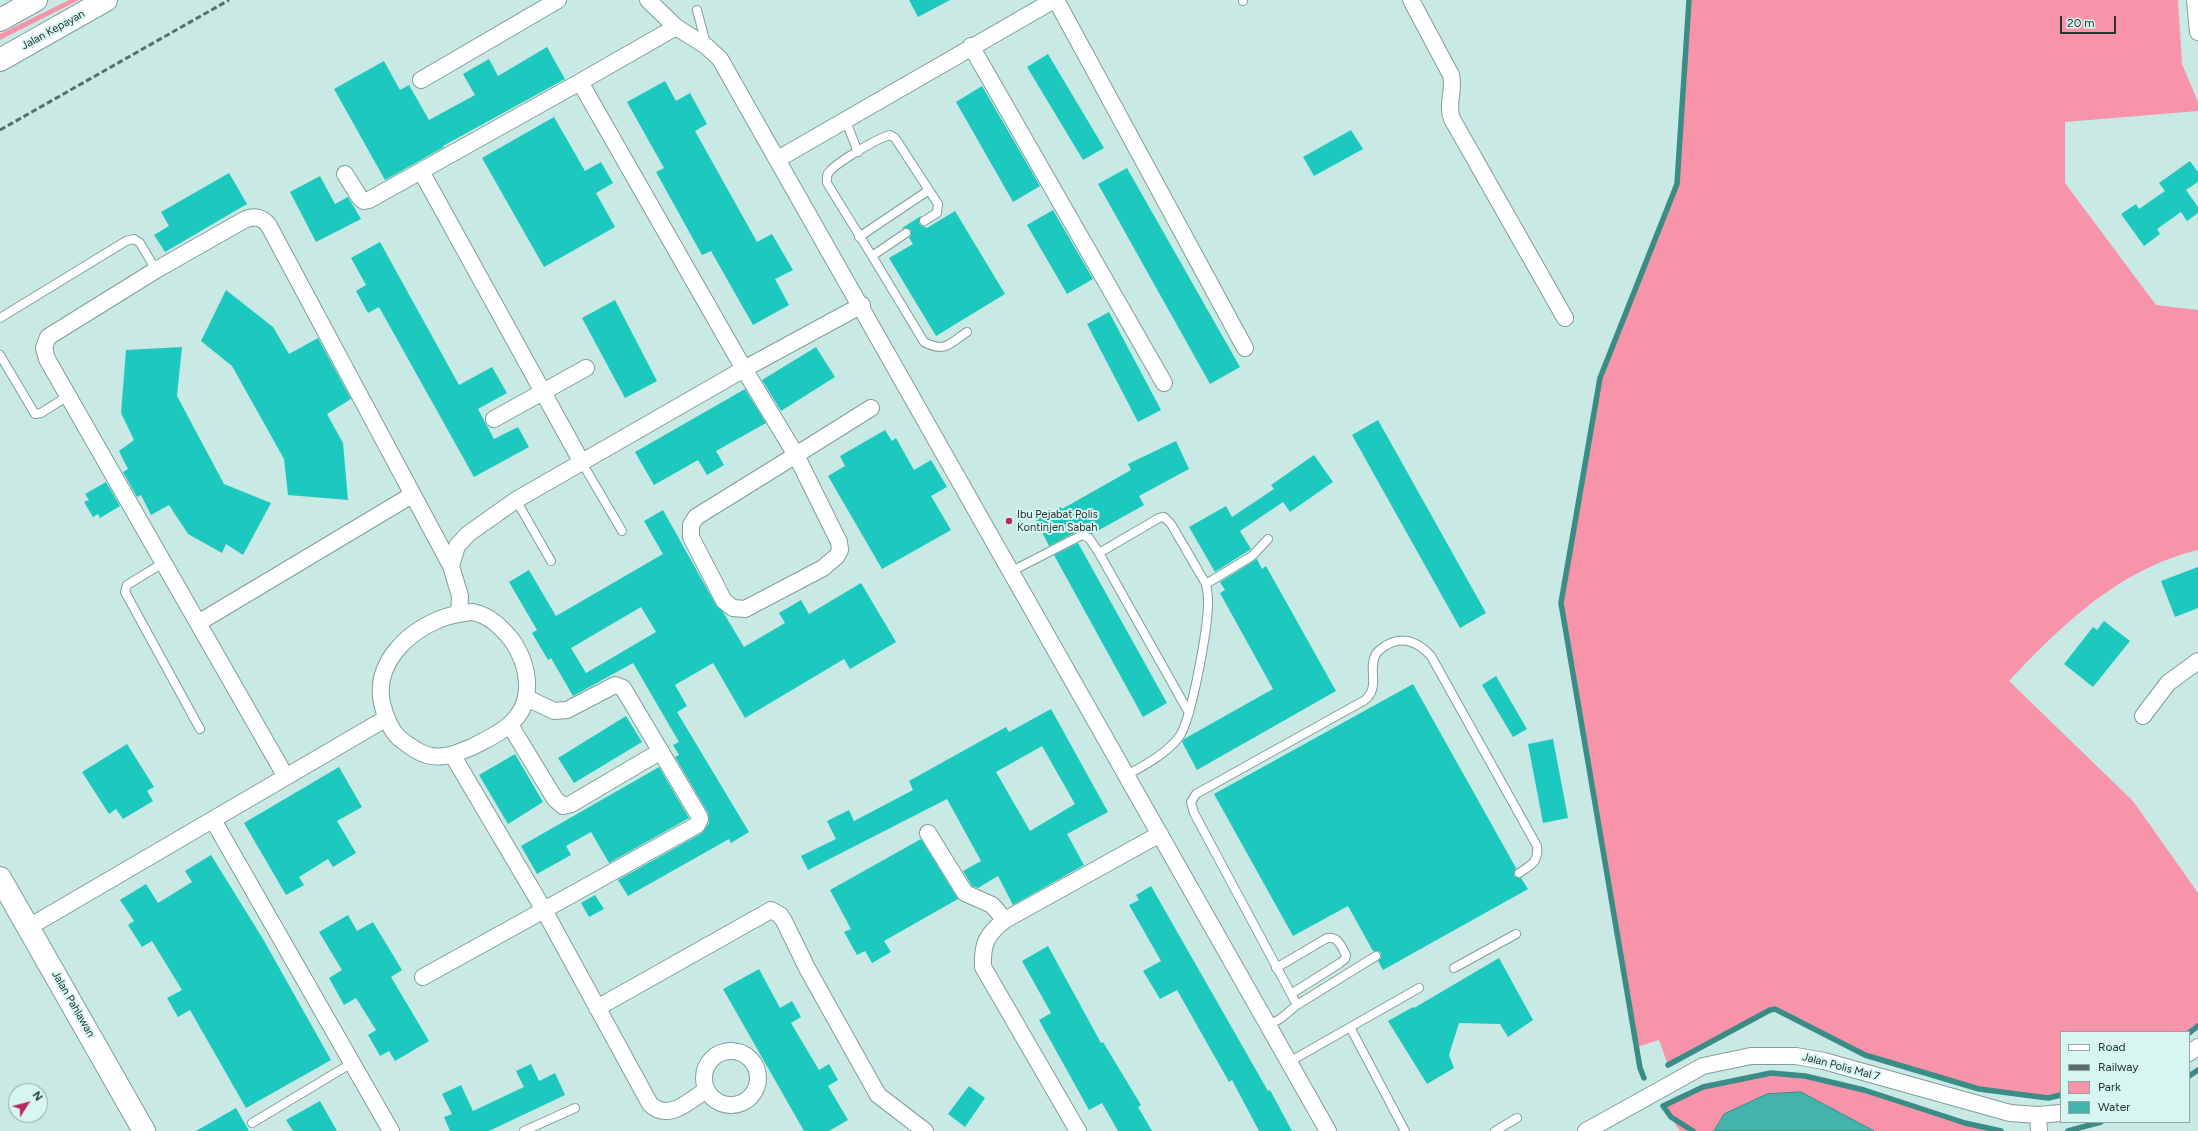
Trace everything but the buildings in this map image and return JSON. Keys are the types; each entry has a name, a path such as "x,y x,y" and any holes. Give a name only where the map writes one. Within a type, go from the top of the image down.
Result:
{"main road":[{"path":"0,20 36,0"},
{"name":"Jalan Kepayan","path":"0,60 106,0"},
{"name":"Jalan Pahlawan","path":"0,878 144,1131"}],"street":[{"path":"421,80 558,0"},
{"path":"648,0 676,27 706,46 720,59 862,305 1328,1131"},
{"path":"778,159 971,46 1031,6 1055,0 1245,348"},
{"path":"1411,0 1451,76 1453,82 1449,112 1452,119 1565,318"},
{"path":"2195,0 2198,32"},
{"path":"345,174 360,198 364,201 369,200 676,27"},
{"path":"971,46 1164,383"},
{"path":"580,82 744,369 796,455 839,542 840,550 837,556 823,568 745,609 733,608 724,601 691,537 691,525 696,517 796,455 871,408"},
{"path":"421,171 544,391 581,461"},
{"path":"286,777 45,354 45,342 48,336 156,270 248,218 258,218 266,222 451,566 460,596 459,614"},
{"path":"451,566 457,546 468,534 516,500 581,461 744,369 862,305"},
{"path":"494,419 586,368"},
{"path":"198,623 412,494"},
{"path":"473,612 486,615 503,629 519,651 527,675 526,698 521,712 510,725 453,756 428,756 411,747 396,735 385,719 379,690 384,668 398,647 440,619 459,614 473,612"},
{"path":"2143,716 2168,683 2198,661"},
{"path":"423,977 699,822 699,816 627,693 620,685 612,686 567,710 554,711 526,698"},
{"path":"29,927 385,719"},
{"path":"510,725 555,799 563,806 571,804 661,751"},
{"path":"453,756 544,910 650,1104 666,1113 672,1112 706,1090"},
{"path":"212,820 391,1131"},
{"path":"928,833 965,893 992,905 1005,920"},
{"path":"1078,1131 983,967 982,953 988,936 1005,920 1160,834"},
{"path":"597,1008 771,910 776,912 784,920 808,970 878,1095 925,1131"},
{"name":"Jalan Polis Mal 7","path":"1586,1131 1703,1066 1751,1056 1796,1056 1824,1061 2010,1113 2038,1123 2060,1112"}],"lane":[{"path":"697,10 706,46"},
{"path":"845,119 858,152"},
{"path":"924,221 937,212 939,208 895,138 890,135 858,152 830,170 826,176 826,183 924,342 936,348 946,346 967,332"},
{"path":"859,237 929,190"},
{"path":"872,256 906,233"},
{"path":"0,318 126,241 134,239 140,243 156,270"},
{"path":"0,355 35,414 41,413 68,396"},
{"path":"581,461 622,531"},
{"path":"516,500 551,561"},
{"path":"1098,553 1159,518 1164,518 1171,524 1206,584 1209,598 1208,615 1189,713 1179,737 1151,762 1127,775"},
{"path":"1012,571 1082,535 1089,538 1189,713"},
{"path":"1206,584 1252,556 1268,539"},
{"path":"163,563 127,585 125,592 200,729"},
{"path":"1297,1005 1194,813 1191,802 1196,794 1365,700 1372,694 1374,661 1376,653 1397,640 1415,643 1431,656 1537,846 1538,855 1533,863 1519,873"},
{"path":"1454,968 1516,934"},
{"path":"1276,968 1327,938 1333,937 1337,939 1346,955 1340,963 1291,994"},
{"path":"1268,1025 1280,1019 1297,1005 1376,956"},
{"path":"1290,1062 1419,988"},
{"path":"1351,1028 1405,1131"},
{"path":"252,1123 352,1063"},
{"path":"524,1131 575,1108"},
{"path":"1495,1131 1517,1118"}],"green space":[{"path":"69,0 79,0 0,40 0,34"},
{"path":"1689,0 2178,0 2182,64 2198,102 2198,111 2065,122 2065,183 2156,305 2198,310 2198,550 2170,558 2143,570 2094,601 2050,639 2009,681 2133,801 2198,893 2198,1026 2190,1032 2190,1031 2060,1031 2060,1095 2048,1098 1979,1089 1865,1055 1775,1009 1769,1010 1668,1065 1659,1040 1637,1047 1561,603 1600,378 1677,184"},
{"path":"1771,1073 1820,1080 1845,1086 1968,1123 2001,1131 1874,1131 1801,1092 1724,1114 1714,1131 1680,1131 1663,1106 1703,1087"}],"water":[{"path":"1801,1092 1874,1131 1714,1131 1724,1114 1767,1094"}],"waterway":[{"path":"1644,1078 1640,1068 1561,603 1600,378 1677,184 1689,0"},
{"path":"1668,1065 1770,1010 1775,1009 1865,1055 1979,1089 2048,1098 2060,1095"},
{"path":"2190,1032 2198,1026"},
{"path":"2190,1075 2198,1070"},
{"path":"1693,1131 1671,1117 1663,1106 1703,1087 1771,1073 1805,1076 1864,1090 1965,1123 2001,1131"},
{"path":"2068,1131 2097,1123"}],"railway":[{"path":"0,130 229,0"}],"place":[{"name":"Ibu Pejabat Polis Kontinjen Sabah","path":"1009,521"}]}
